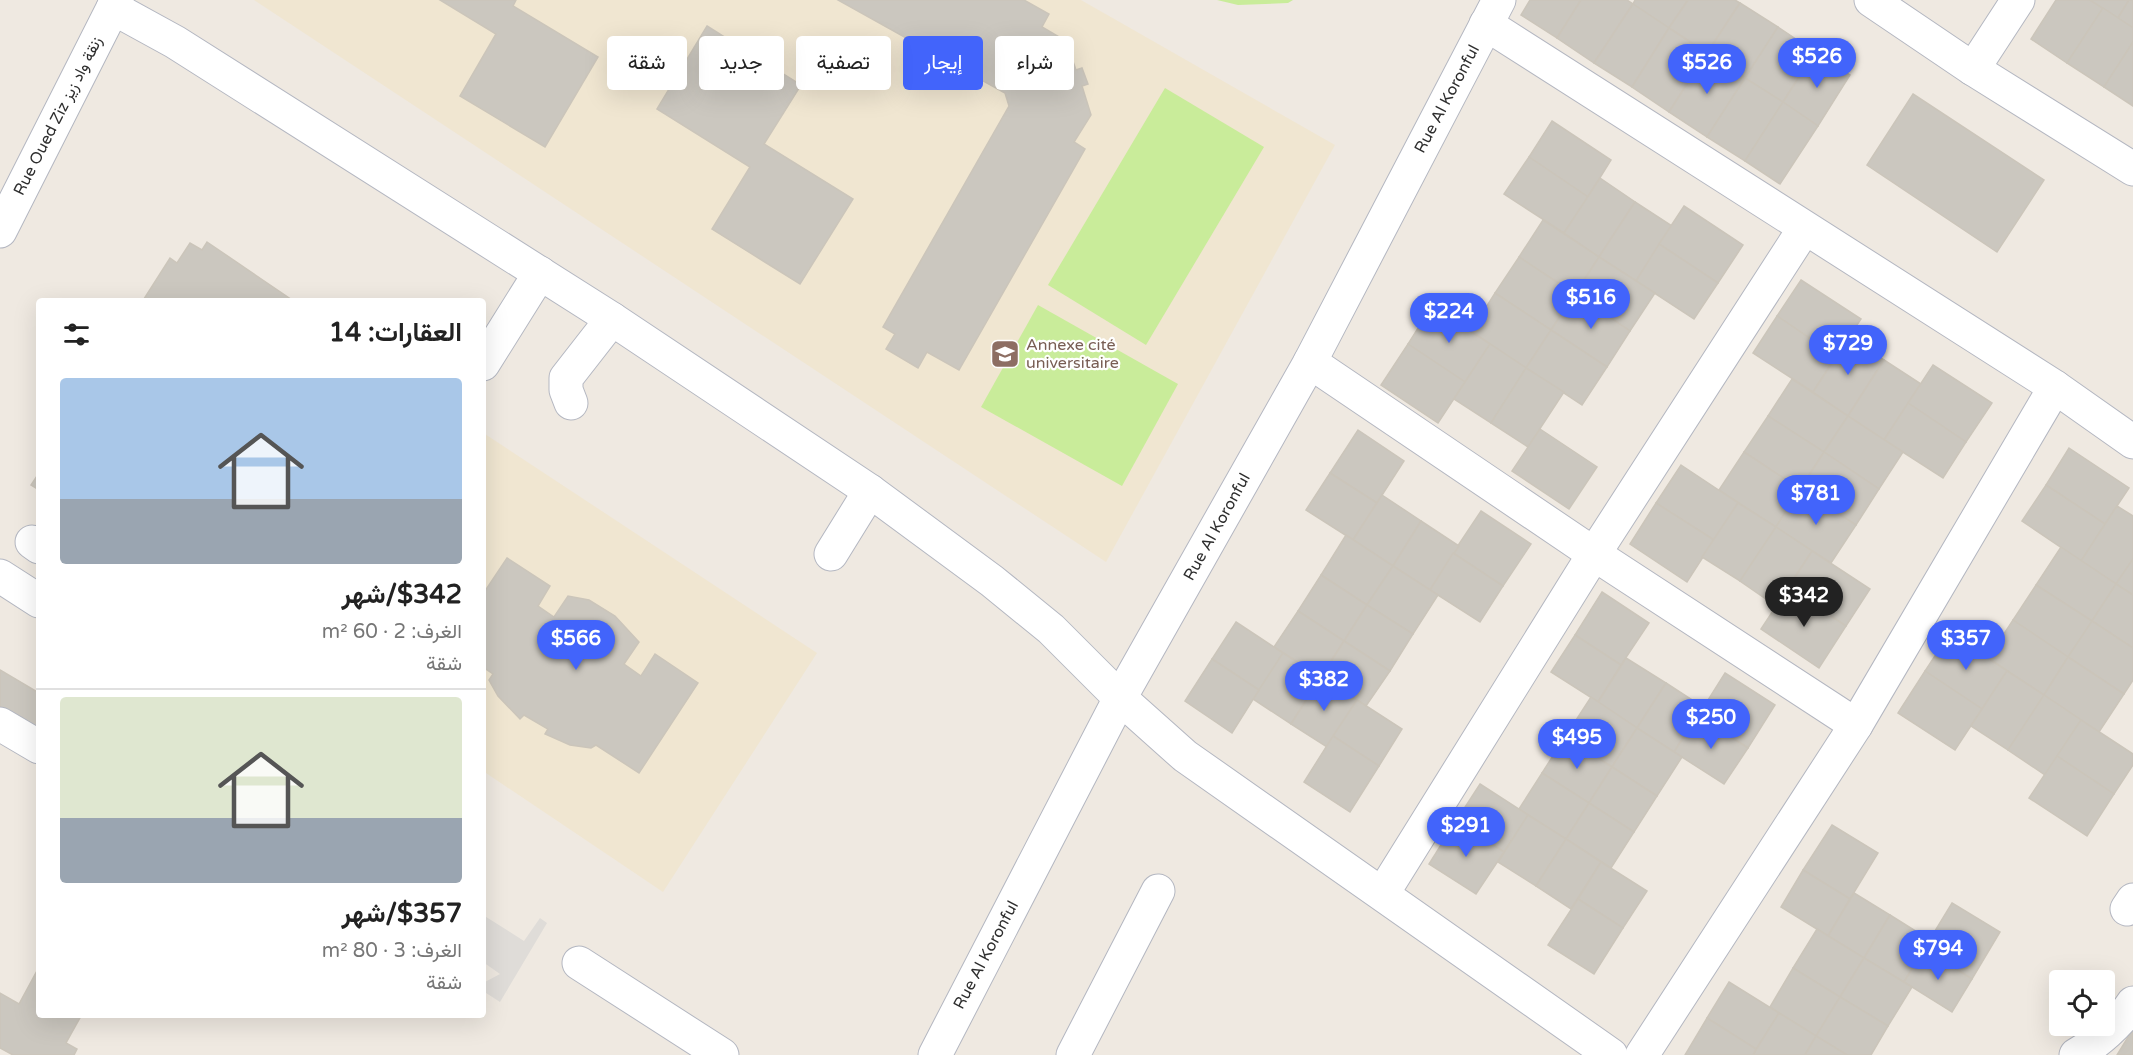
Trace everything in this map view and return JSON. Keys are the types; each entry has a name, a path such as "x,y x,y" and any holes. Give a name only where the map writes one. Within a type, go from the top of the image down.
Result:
{"street":[{"path":"1871,0 1973,69 2133,169"},
{"path":"1973,69 2018,0"},
{"path":"115,4 612,319 870,491 992,581 1051,629 1120,698 1185,756 1611,1055"},
{"name":"Rue Oued Ziz زنقة واد زيز","path":"0,231 115,4"},
{"path":"1493,12 1804,229 2055,387 2133,442"},
{"name":"Rue Al Koronful","path":"945,1051 1120,698 1310,362 1493,12"},
{"path":"1383,893 1594,554 1804,229"},
{"path":"486,359 540,273"},
{"path":"571,403 566,390 566,378 612,319"},
{"path":"1310,362 1594,554 1856,725"},
{"path":"1642,1055 1856,725 2055,387"},
{"path":"831,554 870,491"},
{"path":"0,576 36,599"},
{"path":"0,724 36,745"},
{"path":"1073,1055 1158,891"},
{"path":"579,963 722,1055"},
{"path":"2076,1055 2088,1048 2127,1013 2133,1002"}],"shaded area":[{"name":"Annexe cité universitaire","path":"254,0 1081,0 1335,145 1106,562"},
{"path":"486,435 817,653 663,892 486,773"},
{"path":"486,917 524,941 540,918 547,923 500,1002 486,993 486,981 500,974 486,964"}],"green space":[{"path":"1217,0 1293,0 1288,3 1238,5"},
{"path":"1165,88 1264,147 1146,345 1048,285"},
{"path":"1038,305 1178,384 1122,486 981,407"}],"building":[{"path":"440,0 516,0 513,6 598,57 545,147 460,96 496,34"},
{"path":"838,0 1024,0 1049,14 1042,27 1057,36 995,36 995,87 983,81 983,36 903,36"},
{"path":"1530,0 1581,0 1557,38 1521,15"},
{"path":"1581,0 1627,0 1633,4 1594,63 1557,38"},
{"path":"1635,0 1688,0 1669,28 1633,4"},
{"path":"1688,0 1735,0 1740,3 1707,53 1669,28"},
{"path":"2056,0 2090,0 2103,8 2067,63 2031,39"},
{"path":"2090,0 2129,0 2118,18"},
{"path":"2129,0 2133,0 2133,28 2118,18"},
{"path":"1740,3 1778,27 1745,78 1707,53"},
{"path":"1633,4 1669,28 1632,87 1594,63"},
{"path":"2103,8 2133,28 2133,42 2104,87 2067,63"},
{"path":"707,26 723,36 701,36"},
{"path":"1778,27 1815,52 1783,102 1745,78"},
{"path":"1669,28 1707,53 1669,112 1632,87"},
{"path":"699,39 699,90 784,90 784,74 796,82 796,90 798,90 764,144 853,199 800,284 712,229 750,167 657,109 668,90 687,90 687,59"},
{"path":"2133,42 2133,106 2104,87"},
{"path":"1815,52 1850,75 1818,126 1783,102"},
{"path":"1707,53 1745,78 1707,137 1669,112"},
{"path":"1074,64 1076,70 1082,68 1088,84 1082,86 1091,115 1074,142 1085,149 959,370 927,352 918,368 886,349 895,334 883,327 1009,106 1005,93 1000,90 1074,90"},
{"path":"1745,78 1783,102 1745,161 1707,137"},
{"path":"1913,94 2044,180 1997,252 1867,165"},
{"path":"1783,102 1818,126 1780,184 1745,161"},
{"path":"1552,121 1611,160 1588,197 1529,157"},
{"path":"1529,157 1588,197 1564,233 1504,194"},
{"path":"1600,178 1635,202 1599,257 1564,233"},
{"path":"1635,202 1672,226 1636,281 1599,257"},
{"path":"1684,206 1743,245 1718,283 1659,244"},
{"path":"1543,220 1599,257 1575,294 1519,257"},
{"path":"207,242 289,298 145,298 170,258 177,263 190,243 202,250"},
{"path":"1659,244 1718,283 1694,319 1636,281"},
{"path":"1519,257 1575,294 1551,330 1495,293"},
{"path":"1599,257 1655,293 1630,331 1575,294"},
{"path":"1801,280 1861,319 1836,356 1777,316"},
{"path":"1495,293 1551,330 1526,368 1471,331"},
{"path":"1575,294 1630,331 1607,367 1551,330"},
{"path":"1432,306 1490,344 1465,382 1408,344"},
{"path":"1777,316 1836,356 1813,392 1753,353"},
{"path":"1551,330 1607,367 1582,405 1526,368"},
{"path":"1849,337 1884,360 1848,416 1813,392"},
{"path":"1408,344 1465,382 1438,423 1381,385"},
{"path":"1490,344 1526,368 1491,423 1454,399"},
{"path":"1884,360 1921,384 1884,440 1848,416"},
{"path":"1933,365 1992,403 1966,442 1908,403"},
{"path":"1526,368 1564,392 1528,447 1491,423"},
{"path":"1792,379 1848,416 1824,452 1768,416"},
{"path":"1908,403 1966,442 1943,478 1884,440"},
{"path":"1768,416 1824,452 1800,489 1744,452"},
{"path":"1848,416 1903,452 1879,489 1824,452"},
{"path":"1540,429 1597,467 1569,509 1512,471"},
{"path":"1358,430 1404,461 1377,503 1330,473"},
{"path":"2069,448 2129,488 2105,524 2046,485"},
{"path":"1744,452 1800,489 1776,527 1719,490"},
{"path":"1824,452 1879,489 1856,525 1800,489"},
{"path":"1681,465 1738,503 1714,540 1656,503"},
{"path":"1330,473 1377,503 1353,540 1306,510"},
{"path":"36,478 36,488 31,485"},
{"path":"2046,485 2105,524 2081,561 2022,521"},
{"path":"1800,489 1856,525 1831,563 1776,527"},
{"path":"1382,495 1421,521 1393,566 1353,540"},
{"path":"1656,503 1714,540 1687,582 1630,544"},
{"path":"1738,503 1776,527 1740,581 1702,557"},
{"path":"2117,506 2133,516 2133,559 2116,584 2081,561"},
{"path":"1481,511 1531,544 1503,586 1453,553"},
{"path":"1421,521 1459,546 1430,590 1393,566"},
{"path":"1776,527 1812,551 1776,606 1740,581"},
{"path":"1346,535 1393,566 1367,605 1321,575"},
{"path":"2061,547 2116,584 2092,621 2036,585"},
{"path":"1812,551 1870,589 1846,626 1788,588"},
{"path":"1453,553 1503,586 1480,622 1430,590"},
{"path":"507,558 550,586 538,606 554,617 568,596 589,600 615,616 639,642 624,664 641,676 655,654 698,683 639,773 596,745 591,748 570,745 545,734 548,729 524,715 520,719 498,696 489,680 493,674 486,669 486,590"},
{"path":"2133,559 2133,595 2116,584"},
{"path":"1393,566 1438,595 1413,634 1367,605"},
{"path":"1321,575 1367,605 1344,641 1298,611"},
{"path":"2116,584 2133,595 2133,648 2092,621"},
{"path":"2036,585 2092,621 2068,657 2013,620"},
{"path":"1788,588 1846,626 1819,668 1761,629"},
{"path":"1602,592 1649,623 1621,665 1575,635"},
{"path":"1367,605 1413,634 1390,671 1344,641"},
{"path":"1298,611 1344,641 1321,677 1274,647"},
{"path":"2013,620 2068,657 2044,695 1988,658"},
{"path":"2092,621 2133,648 2133,680 2124,694 2068,657"},
{"path":"1236,622 1283,653 1259,690 1212,659"},
{"path":"1950,633 2007,671 1982,709 1925,671"},
{"path":"1575,635 1621,665 1598,702 1551,672"},
{"path":"1344,641 1390,671 1366,706 1321,677"},
{"path":"1283,653 1321,677 1291,724 1253,699"},
{"path":"2068,657 2124,694 2099,732 2044,695"},
{"path":"1626,658 1666,683 1637,728 1598,702"},
{"path":"1212,659 1259,690 1232,733 1185,701"},
{"path":"0,670 36,691 36,727 0,707"},
{"path":"1925,671 1982,709 1955,750 1898,713"},
{"path":"2007,671 2044,695 2008,750 1971,726"},
{"path":"1725,673 1775,705 1748,748 1698,716"},
{"path":"1321,677 1357,700 1327,747 1291,724"},
{"path":"1666,683 1703,707 1674,752 1637,728"},
{"path":"2044,695 2081,720 2045,775 2008,750"},
{"path":"1591,697 1637,728 1612,767 1565,737"},
{"path":"1357,700 1402,729 1379,766 1333,736"},
{"path":"1698,716 1748,748 1724,784 1674,752"},
{"path":"2081,720 2133,754 2133,765 2114,794 2057,756"},
{"path":"1637,728 1682,757 1657,796 1612,767"},
{"path":"1333,736 1379,766 1350,812 1304,782"},
{"path":"1565,737 1612,767 1589,803 1542,773"},
{"path":"2057,756 2114,794 2087,836 2029,798"},
{"path":"1612,767 1657,796 1634,832 1589,803"},
{"path":"1542,773 1589,803 1566,839 1519,809"},
{"path":"1480,784 1528,815 1504,852 1456,821"},
{"path":"1589,803 1634,832 1611,868 1566,839"},
{"path":"1528,815 1566,839 1536,886 1498,862"},
{"path":"1456,821 1504,852 1476,894 1429,864"},
{"path":"1832,825 1878,853 1850,899 1803,870"},
{"path":"1566,839 1601,862 1571,909 1536,886"},
{"path":"1601,862 1647,891 1623,928 1578,899"},
{"path":"1803,870 1850,899 1828,936 1781,907"},
{"path":"1854,893 1890,915 1864,958 1828,936"},
{"path":"1578,899 1623,928 1594,974 1548,945"},
{"path":"1952,903 2000,932 1972,979 1924,949"},
{"path":"1890,915 1930,940 1904,982 1864,958"},
{"path":"1817,929 1864,958 1840,997 1793,968"},
{"path":"1924,949 1972,979 1952,1012 1904,982"},
{"path":"1864,958 1912,987 1888,1026 1840,997"},
{"path":"1793,968 1840,997 1816,1036 1770,1007"},
{"path":"36,973 36,1018 80,1018 66,1043 77,1049 74,1055 13,1055 0,1048 0,993 19,1004"},
{"path":"1729,982 1779,1013 1756,1049 1707,1018"},
{"path":"1840,997 1888,1026 1871,1055 1847,1055 1816,1036"},
{"path":"1779,1013 1816,1036 1805,1055 1753,1055"},
{"path":"1707,1018 1756,1049 1753,1055 1685,1055"},
{"path":"2133,1029 2133,1055 2117,1055"},
{"path":"1816,1036 1847,1055 1805,1055"}],"place":[{"name":"Annexe cité universitaire","path":"1005,354"}]}
